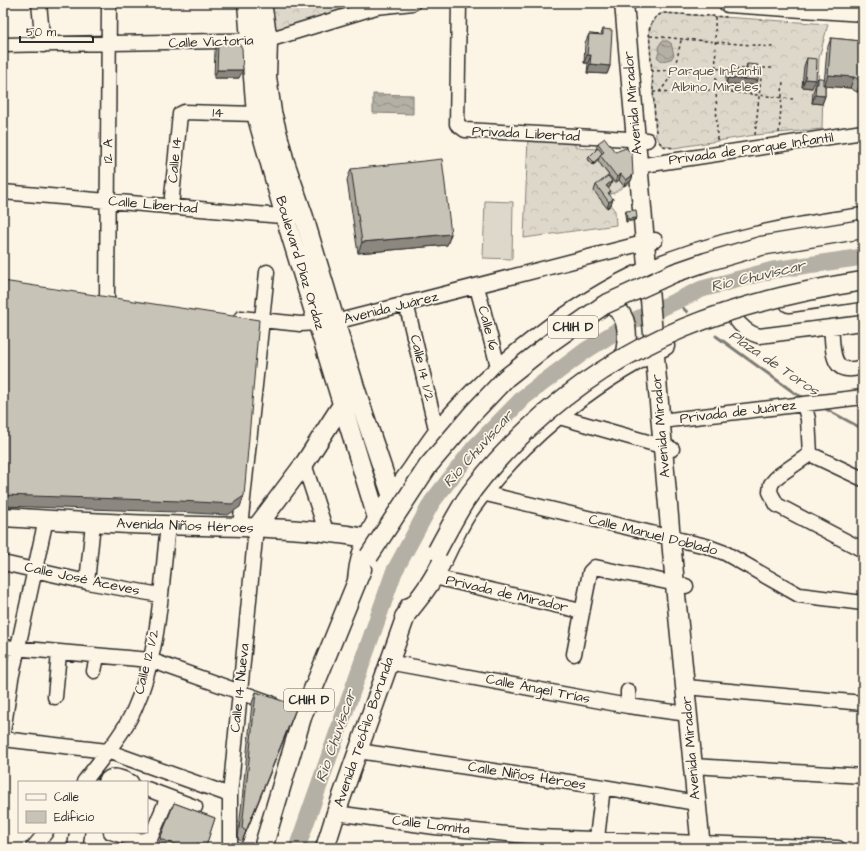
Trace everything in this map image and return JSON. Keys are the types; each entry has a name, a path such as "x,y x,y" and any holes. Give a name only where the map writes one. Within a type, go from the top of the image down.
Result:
{"main road":[{"name":"Boulevard Díaz Ordaz","path":"247,3 256,114 285,217 327,323 355,387 392,497"},
{"name":"Boulevard Díaz Ordaz","path":"262,3 268,40 267,77 272,112 285,162 304,217 327,323 342,404 377,518"},
{"name":"Avenida Mirador","path":"624,3 642,140"},
{"name":"Avenida Mirador","path":"636,3 642,140 652,268 705,846"},
{"path":"728,3 863,12"},
{"path":"357,580 359,561 366,538 377,518 437,433 498,370 564,318 652,268 690,254 786,228 863,217"},
{"name":"CHIH D","path":"263,848 292,710 369,556 428,466 472,413 506,378 550,343 604,305 674,273 706,262 761,246 863,228"},
{"name":"Avenida Teófilo Borunda","path":"325,848 404,616 465,500 508,448 551,408 633,351 671,332 715,315 793,293 863,282"},
{"name":"Avenida Teófilo Borunda","path":"404,616 419,599 434,577 466,515 482,493 516,455 556,416 622,369 700,330 735,318 797,301 863,292"},
{"path":"596,299 618,310 626,328 627,340 622,369"},
{"path":"248,527 304,464 342,404 355,387"},
{"name":"Avenida Niños Héroes","path":"3,517 93,523 248,527 326,531 366,538"},
{"name":"Avenida Mirador","path":"690,687 688,714 697,766 696,803 705,846"}],"street":[{"path":"39,3 43,45"},
{"name":"12 A","path":"107,300 108,3"},
{"name":"Calle Victoria","path":"3,45 109,45 268,40 376,7 413,3"},
{"name":"Privada Libertad","path":"459,3 457,124 460,128 465,130 642,140"},
{"name":"14","path":"180,114 184,112 256,114"},
{"name":"Calle 14","path":"171,207 180,114"},
{"name":"Privada de Parque Infantil","path":"644,165 863,132"},
{"name":"Calle Libertad","path":"3,192 285,217 304,217"},
{"name":"Avenida Juárez","path":"231,316 262,321 327,323 477,287 650,242"},
{"name":"Calle 14 Nueva","path":"230,848 230,795 240,692 248,527 262,321 267,272"},
{"name":"Calle 16","path":"477,287 498,370"},
{"path":"92,298 122,302"},
{"name":"Calle 14 1/2","path":"406,303 437,433"},
{"path":"735,318 751,334 759,336 863,323"},
{"path":"831,327 835,360 838,366 846,370 863,368"},
{"name":"Privada de Juárez","path":"665,421 863,397"},
{"path":"804,404 808,419 810,454"},
{"path":"556,416 668,447"},
{"path":"810,454 863,480"},
{"path":"810,454 778,476 770,484 772,498 777,505 863,550"},
{"path":"304,464 326,531"},
{"name":"Calle Manuel Doblado","path":"482,493 676,538 725,553 799,595 863,603"},
{"path":"3,732 34,569 46,520"},
{"path":"87,582 93,523"},
{"name":"Calle 12 1/2","path":"85,781 124,729 144,686 150,660 160,595 168,525"},
{"name":"Calle José Aceves","path":"3,563 87,582 160,595"},
{"name":"Privada de Mirador","path":"574,654 581,611 590,572 596,567 680,585"},
{"name":"Privada de Mirador","path":"434,577 581,611"},
{"path":"3,647 97,657 150,660 292,710"},
{"path":"55,697 59,653"},
{"path":"94,671 97,657"},
{"name":"Calle Ángel Trías","path":"388,662 628,706 688,714"},
{"path":"690,687 863,703"},
{"path":"628,690 628,706"},
{"path":"3,739 107,751 230,795"},
{"name":"Calle Niños Héroes","path":"358,751 603,787 696,803"},
{"path":"697,766 863,776"},
{"path":"106,781 111,776 128,781"},
{"path":"597,843 603,787"},
{"path":"148,789 195,807"},
{"path":"114,833 139,841 150,839 154,834 168,797"},
{"name":"Calle Lomita","path":"336,813 538,842 838,848"},
{"path":"34,848 45,833"},
{"path":"75,848 77,833"}],"path":[{"path":"674,148 663,146 656,137 649,36 651,23 655,17 663,13 715,17 717,141"},
{"path":"649,36 773,47"},
{"path":"659,92 675,70 681,40"},
{"path":"651,70 747,68"},
{"path":"754,68 773,68"},
{"path":"755,135 762,68"},
{"path":"778,134 783,82"},
{"path":"653,92 717,90 793,100"}],"green space":[{"path":"262,3 435,3 376,7 268,40"},
{"name":"Parque Infantil Albino Mireles","path":"663,13 828,24 819,58 818,86 823,87 822,129 755,135 674,148 663,146 656,137 649,31 655,17"},
{"path":"528,137 575,140 575,147 596,149 597,151 588,160 593,165 598,161 614,183 619,180 624,186 614,193 607,195 606,199 615,211 616,225 524,238"},
{"path":"485,201 513,202 512,259 483,258"}],"water":[{"path":"662,41 671,43 674,55 671,59 662,61 657,57 659,52 658,47"},
{"path":"373,94 413,95 413,114 373,113"}],"building":[{"path":"603,29 612,30 610,66 590,64 591,55 587,55 589,34 603,35"},
{"path":"831,38 863,40 863,81 854,77 828,75"},
{"path":"235,42 242,48 243,70 217,70 218,43"},
{"path":"807,58 817,59 816,80 805,79"},
{"path":"747,64 758,65 758,80 728,78 728,70 747,71"},
{"path":"818,78 823,78 823,85 825,85 825,96 815,95"},
{"path":"605,138 615,152 626,148 632,154 633,175 626,180 621,174 617,177 600,155 604,152 598,143"},
{"path":"598,148 602,153 594,162 589,157"},
{"path":"442,159 451,234 362,242 351,169"},
{"path":"608,176 612,181 606,186 611,191 608,193 613,199 609,202 596,185"},
{"path":"636,210 637,218 627,219 626,211"},
{"path":"3,281 259,320 244,496 232,504 3,495"},
{"path":"256,692 297,706 246,831 242,828"},
{"path":"174,803 215,818 206,846 197,843 196,848 185,848 160,839"}],"waterway":[{"name":"Rio Chuviscar","path":"297,848 394,572 432,502 474,448 524,397 585,351 631,322 702,289 773,270 863,257"},
{"name":"Plaza de Toros","path":"676,301 687,312"},
{"name":"Plaza de Toros","path":"716,336 796,394 805,398"},
{"name":"Plaza de Toros","path":"822,407 863,429"}]}
